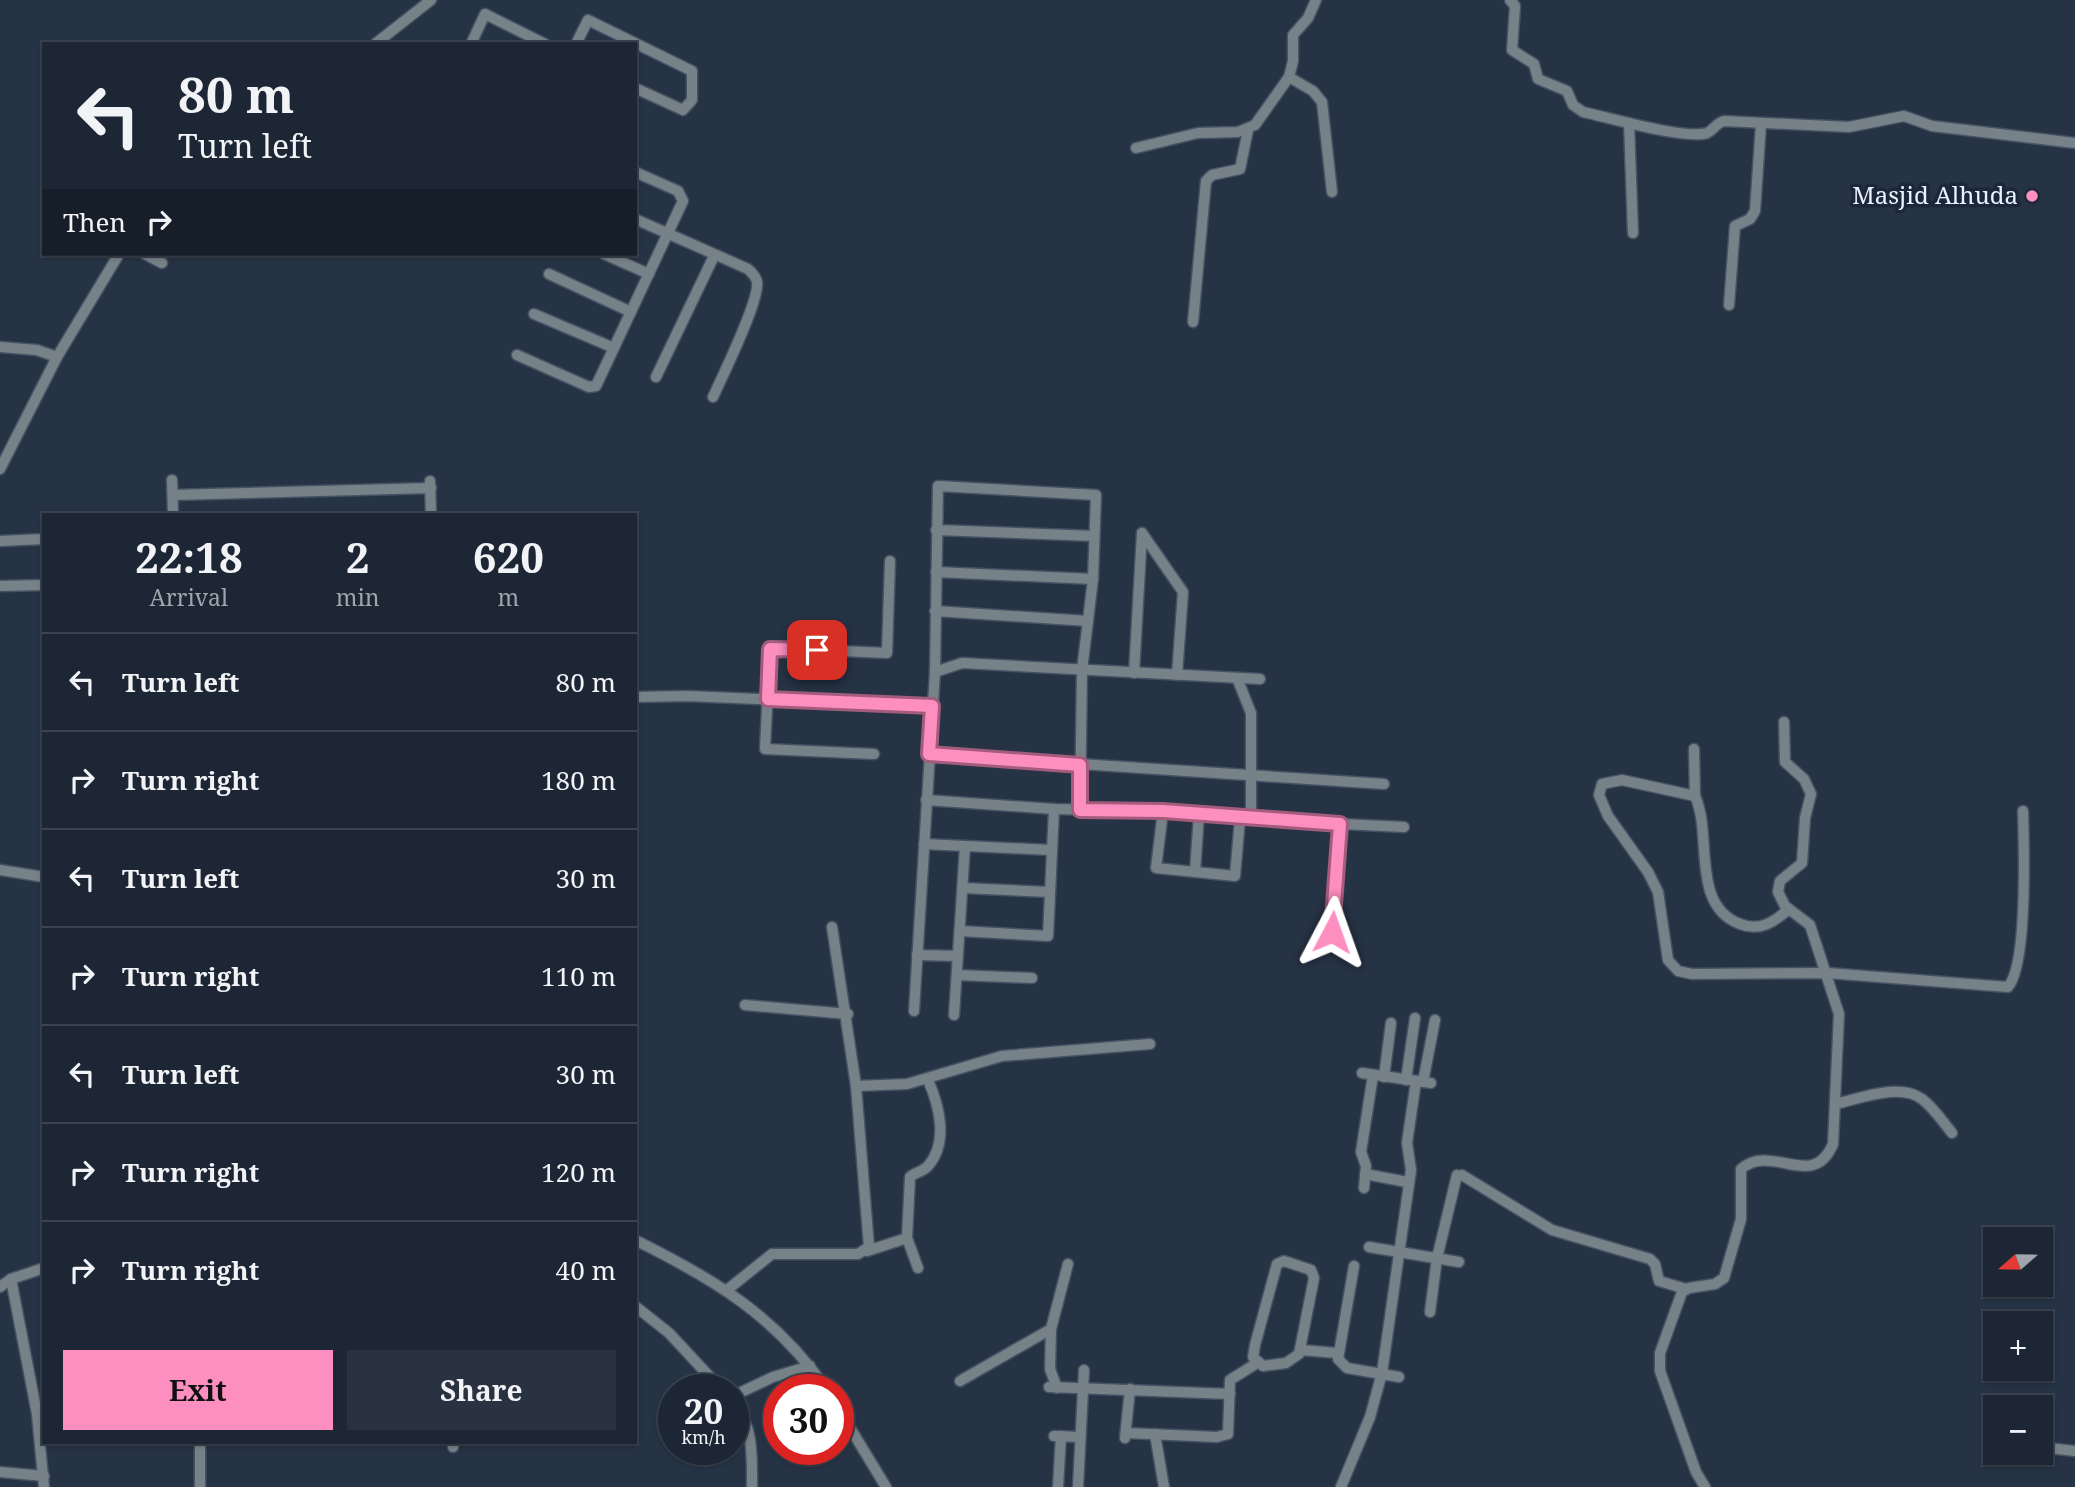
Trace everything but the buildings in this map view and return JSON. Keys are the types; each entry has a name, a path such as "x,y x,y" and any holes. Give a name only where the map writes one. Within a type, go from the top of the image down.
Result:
{"street":[{"path":"378,42 431,0"},
{"path":"1193,322 1206,181 1212,176 1240,169 1248,130 1260,119 1289,77 1293,61 1293,36 1308,18 1316,0"},
{"path":"1510,0 1515,6 1512,50 1534,64 1538,79 1567,91 1579,110 1629,123 1702,134 1709,132 1721,121 1849,127 1904,116 1932,126 2075,143"},
{"path":"472,42 485,14 541,42"},
{"path":"577,42 588,20 633,42"},
{"path":"637,44 692,71 692,100 683,110 638,89"},
{"path":"1289,77 1313,91 1322,102 1332,192"},
{"path":"1629,123 1633,233"},
{"path":"1729,305 1735,226 1750,219 1755,211 1761,124"},
{"path":"1136,148 1198,133 1248,130"},
{"path":"517,355 593,388 683,201 681,193 637,173"},
{"path":"637,220 713,256 748,269 756,278 757,287 713,397"},
{"path":"0,469 57,357 118,256"},
{"path":"149,256 162,263"},
{"path":"608,256 649,274"},
{"path":"656,377 713,256"},
{"path":"550,274 631,312"},
{"path":"534,314 614,348"},
{"path":"0,347 37,350 57,357"},
{"path":"172,481 173,513"},
{"path":"173,495 431,484 431,513"},
{"path":"914,1011 935,672 938,486 1096,495 1093,579 1082,670 1080,810"},
{"path":"936,530 1094,536"},
{"path":"1134,673 1142,533 1183,592 1177,675"},
{"path":"0,541 42,539"},
{"path":"874,754 765,749 770,649 887,653 890,561"},
{"path":"936,572 1093,579"},
{"path":"0,586 42,585"},
{"path":"935,611 1088,621"},
{"path":"935,672 962,663 1260,679"},
{"path":"1237,678 1251,713 1251,820"},
{"path":"637,697 932,706"},
{"path":"1430,1312 1437,1258 1460,1175 1552,1230 1652,1260 1659,1280 1686,1289 1715,1284 1724,1278 1741,1219 1741,1169 1756,1159 1807,1166 1821,1162 1833,1144 1839,1014 1810,925 1782,902 1778,886 1783,878 1802,863 1805,818 1811,794 1804,779 1785,762 1784,722"},
{"path":"1695,749 1695,796 1701,816 1709,887 1720,909 1736,922 1754,927 1777,920 1789,909"},
{"path":"929,754 1251,773 1384,784"},
{"path":"1695,796 1615,779 1607,781 1599,789 1618,833 1648,872 1658,892 1666,953 1672,967 1692,974 1827,973 2008,987 2015,971 2025,890 2023,811"},
{"path":"926,800 1054,809 1163,811 1251,820 1404,827"},
{"path":"960,931 1048,936 1054,809"},
{"path":"1163,811 1156,868 1235,876 1240,819"},
{"path":"1195,872 1199,814"},
{"path":"1332,932 1340,824"},
{"path":"924,844 1051,850"},
{"path":"954,1015 965,846"},
{"path":"0,870 42,877"},
{"path":"963,888 1049,892"},
{"path":"832,927 848,1014 856,1086 870,1242 867,1251"},
{"path":"917,955 958,956"},
{"path":"957,975 1032,978"},
{"path":"744,1005 848,1014"},
{"path":"1415,1018 1419,1082"},
{"path":"1341,1487 1353,1451 1370,1417 1382,1373 1411,1170 1407,1143 1435,1020"},
{"path":"1364,1188 1366,1166 1360,1152 1373,1075 1391,1023"},
{"path":"856,1086 891,1086 928,1080 1002,1056 1150,1044"},
{"path":"1373,1075 1419,1082"},
{"path":"918,1268 907,1238 910,1177 932,1161 940,1140 938,1107 928,1080"},
{"path":"1835,1104 1871,1096 1912,1094 1928,1104 1952,1133"},
{"path":"1365,1174 1408,1182"},
{"path":"727,1290 772,1254 858,1254 907,1238"},
{"path":"637,1241 727,1290 779,1330 816,1374"},
{"path":"1369,1247 1459,1262"},
{"path":"1284,1261 1311,1270 1314,1278 1301,1350 1286,1363 1262,1366 1254,1357 1277,1264 1284,1261"},
{"path":"1068,1264 1051,1329 1050,1369 1053,1387 1230,1394"},
{"path":"1354,1266 1337,1353 1341,1365 1399,1377"},
{"path":"0,1287 11,1279 42,1269"},
{"path":"11,1279 42,1429"},
{"path":"1686,1289 1681,1296 1659,1362 1663,1382 1696,1472 1705,1487"},
{"path":"637,1308 669,1333 707,1374"},
{"path":"960,1381 1051,1329"},
{"path":"1301,1350 1337,1353"},
{"path":"1130,1389 1126,1436 1156,1434 1217,1437 1228,1434 1232,1377 1257,1363"},
{"path":"749,1388 773,1377 810,1366"},
{"path":"1078,1487 1084,1370"},
{"path":"749,1434 752,1487"},
{"path":"854,1434 886,1487"},
{"path":"1156,1434 1164,1487"},
{"path":"1058,1487 1057,1436 1080,1437"},
{"path":"0,1472 44,1482 45,1444"},
{"path":"200,1444 200,1487"},
{"path":"2053,1448 2075,1451"}],"place":[{"name":"Masjid Alhuda","path":"2032,196"}],"route":[{"path":"817,650 770,649 768,699 932,706 929,754 1080,765 1080,810 1163,811 1240,819 1340,824 1332,932"}]}
